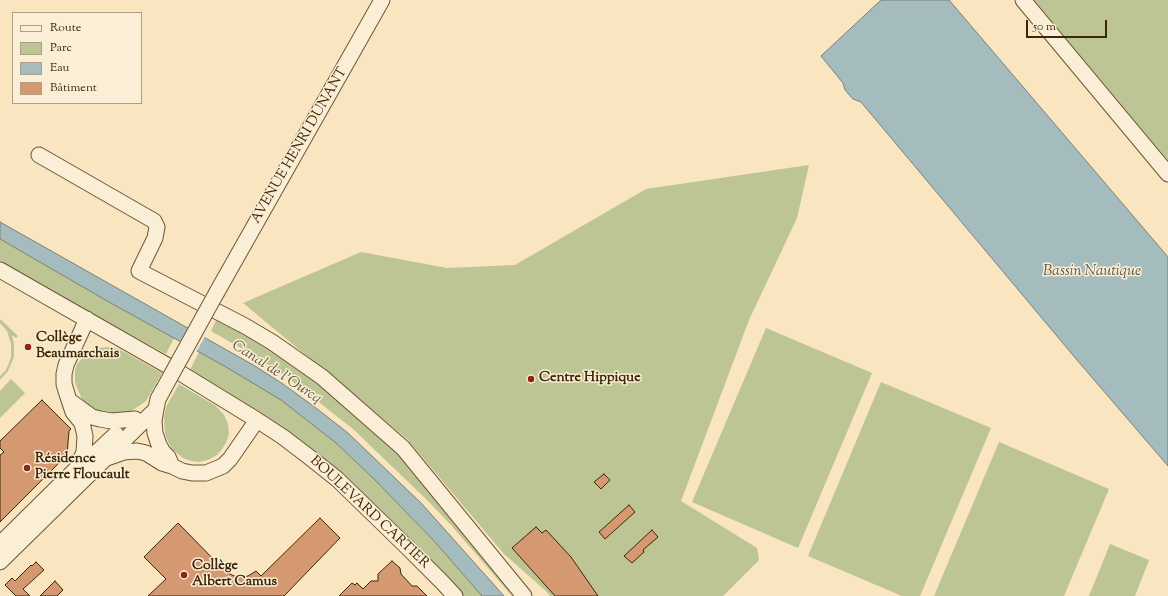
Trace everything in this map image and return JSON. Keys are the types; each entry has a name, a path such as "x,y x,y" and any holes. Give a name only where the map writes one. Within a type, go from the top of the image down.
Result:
{"street":[{"name":"AVENUE HENRI DUNANT","path":"159,399 217,292 382,0"},
{"path":"1023,0 1168,174"},
{"path":"39,155 154,221 157,226 155,238 139,272 245,326 278,346 322,377 403,448 524,596"},
{"name":"BOULEVARD CARTIER","path":"0,270 177,371 257,420 308,456 337,480 408,547 455,596"},
{"path":"77,468 84,452 85,436 82,423 73,412 64,384 64,374 68,359 87,319"},
{"path":"0,544 77,468 85,463 150,404 159,399"},
{"path":"0,562 106,458 159,399"},
{"path":"159,399 155,433 159,445 168,457 172,466"},
{"path":"70,401 79,406 92,417 115,421 135,418"},
{"path":"106,458 124,452 137,451 146,453 155,457 162,463 182,471 192,474 206,473 223,466 238,450 257,420"}],"green space":[{"path":"1032,0 1168,0 1168,163"},
{"name":"Centre Hippique","path":"809,165 797,218 749,320 681,501 757,548 759,560 723,596 550,596 504,554 407,439 243,303 361,252 447,268 515,265 646,189"},
{"path":"0,239 174,338 166,354 0,263"},
{"path":"218,316 276,347 407,459 520,596 512,596 451,525 353,429 288,378 260,359 211,331"},
{"path":"0,319 18,336 16,338 12,335 14,357 8,371 0,380 0,376 6,370 11,357 11,344 7,331 0,323"},
{"path":"766,328 872,373 798,548 692,502"},
{"path":"108,347 119,349 162,373 146,401 124,416 112,418 91,408 82,399 75,383 75,370 77,364 86,354 97,348"},
{"path":"199,352 281,400 336,443 374,479 435,542 482,596 462,596 425,555 224,391 190,370"},
{"path":"11,379 25,393 0,418 0,391"},
{"path":"881,382 991,428 920,596 902,596 808,556"},
{"path":"179,384 216,406 224,415 228,424 229,434 226,443 217,455 208,460 198,462 183,458 172,449 168,442 165,433 164,417 166,407"},
{"path":"999,442 1109,489 1064,596 934,596"},
{"path":"1110,544 1149,560 1135,596 1089,596"}],"water":[{"name":"Bassin Nautique","path":"881,0 949,0 1168,257 1168,466 1077,360 861,102 853,99 845,90 843,83 821,56"},
{"path":"0,222 255,366 316,408 348,433 422,504 504,596 482,596 435,542 374,479 336,443 281,400 226,367 0,239"}],"pier":[{"path":"189,326 206,335 196,352 179,343"}],"building":[{"name":"Résidence Pierre Floucault","path":"42,400 71,429 69,431 67,455 0,522 0,455 4,452 0,448 0,441"},
{"path":"604,474 610,480 601,489 594,482"},
{"path":"629,505 635,512 605,539 599,532"},
{"path":"320,518 340,538 284,596 148,596 166,579 144,557 178,523 226,572 234,576 242,577 248,576 256,571 261,576"},
{"path":"536,527 542,533 546,530 571,557 598,596 555,596 512,548"},
{"path":"652,530 658,537 643,550 644,552 632,563 624,556"},
{"path":"392,561 400,568 401,574 412,586 417,586 427,596 339,596 352,583 355,585 357,583 363,589 371,581 378,581 378,574"},
{"path":"36,562 44,570 23,589 30,596 16,596 5,585 12,578 15,581"},
{"path":"55,581 63,590 57,596 40,596"}],"place":[{"name":"Collège Beaumarchais","path":"28,347"},
{"name":"Centre Hippique","path":"531,379"},
{"name":"Résidence Pierre Floucault","path":"27,468"},
{"name":"Collège Albert Camus","path":"184,575"}],"water label":[{"name":"Canal de l'Ourcq","path":"276,373"}]}
